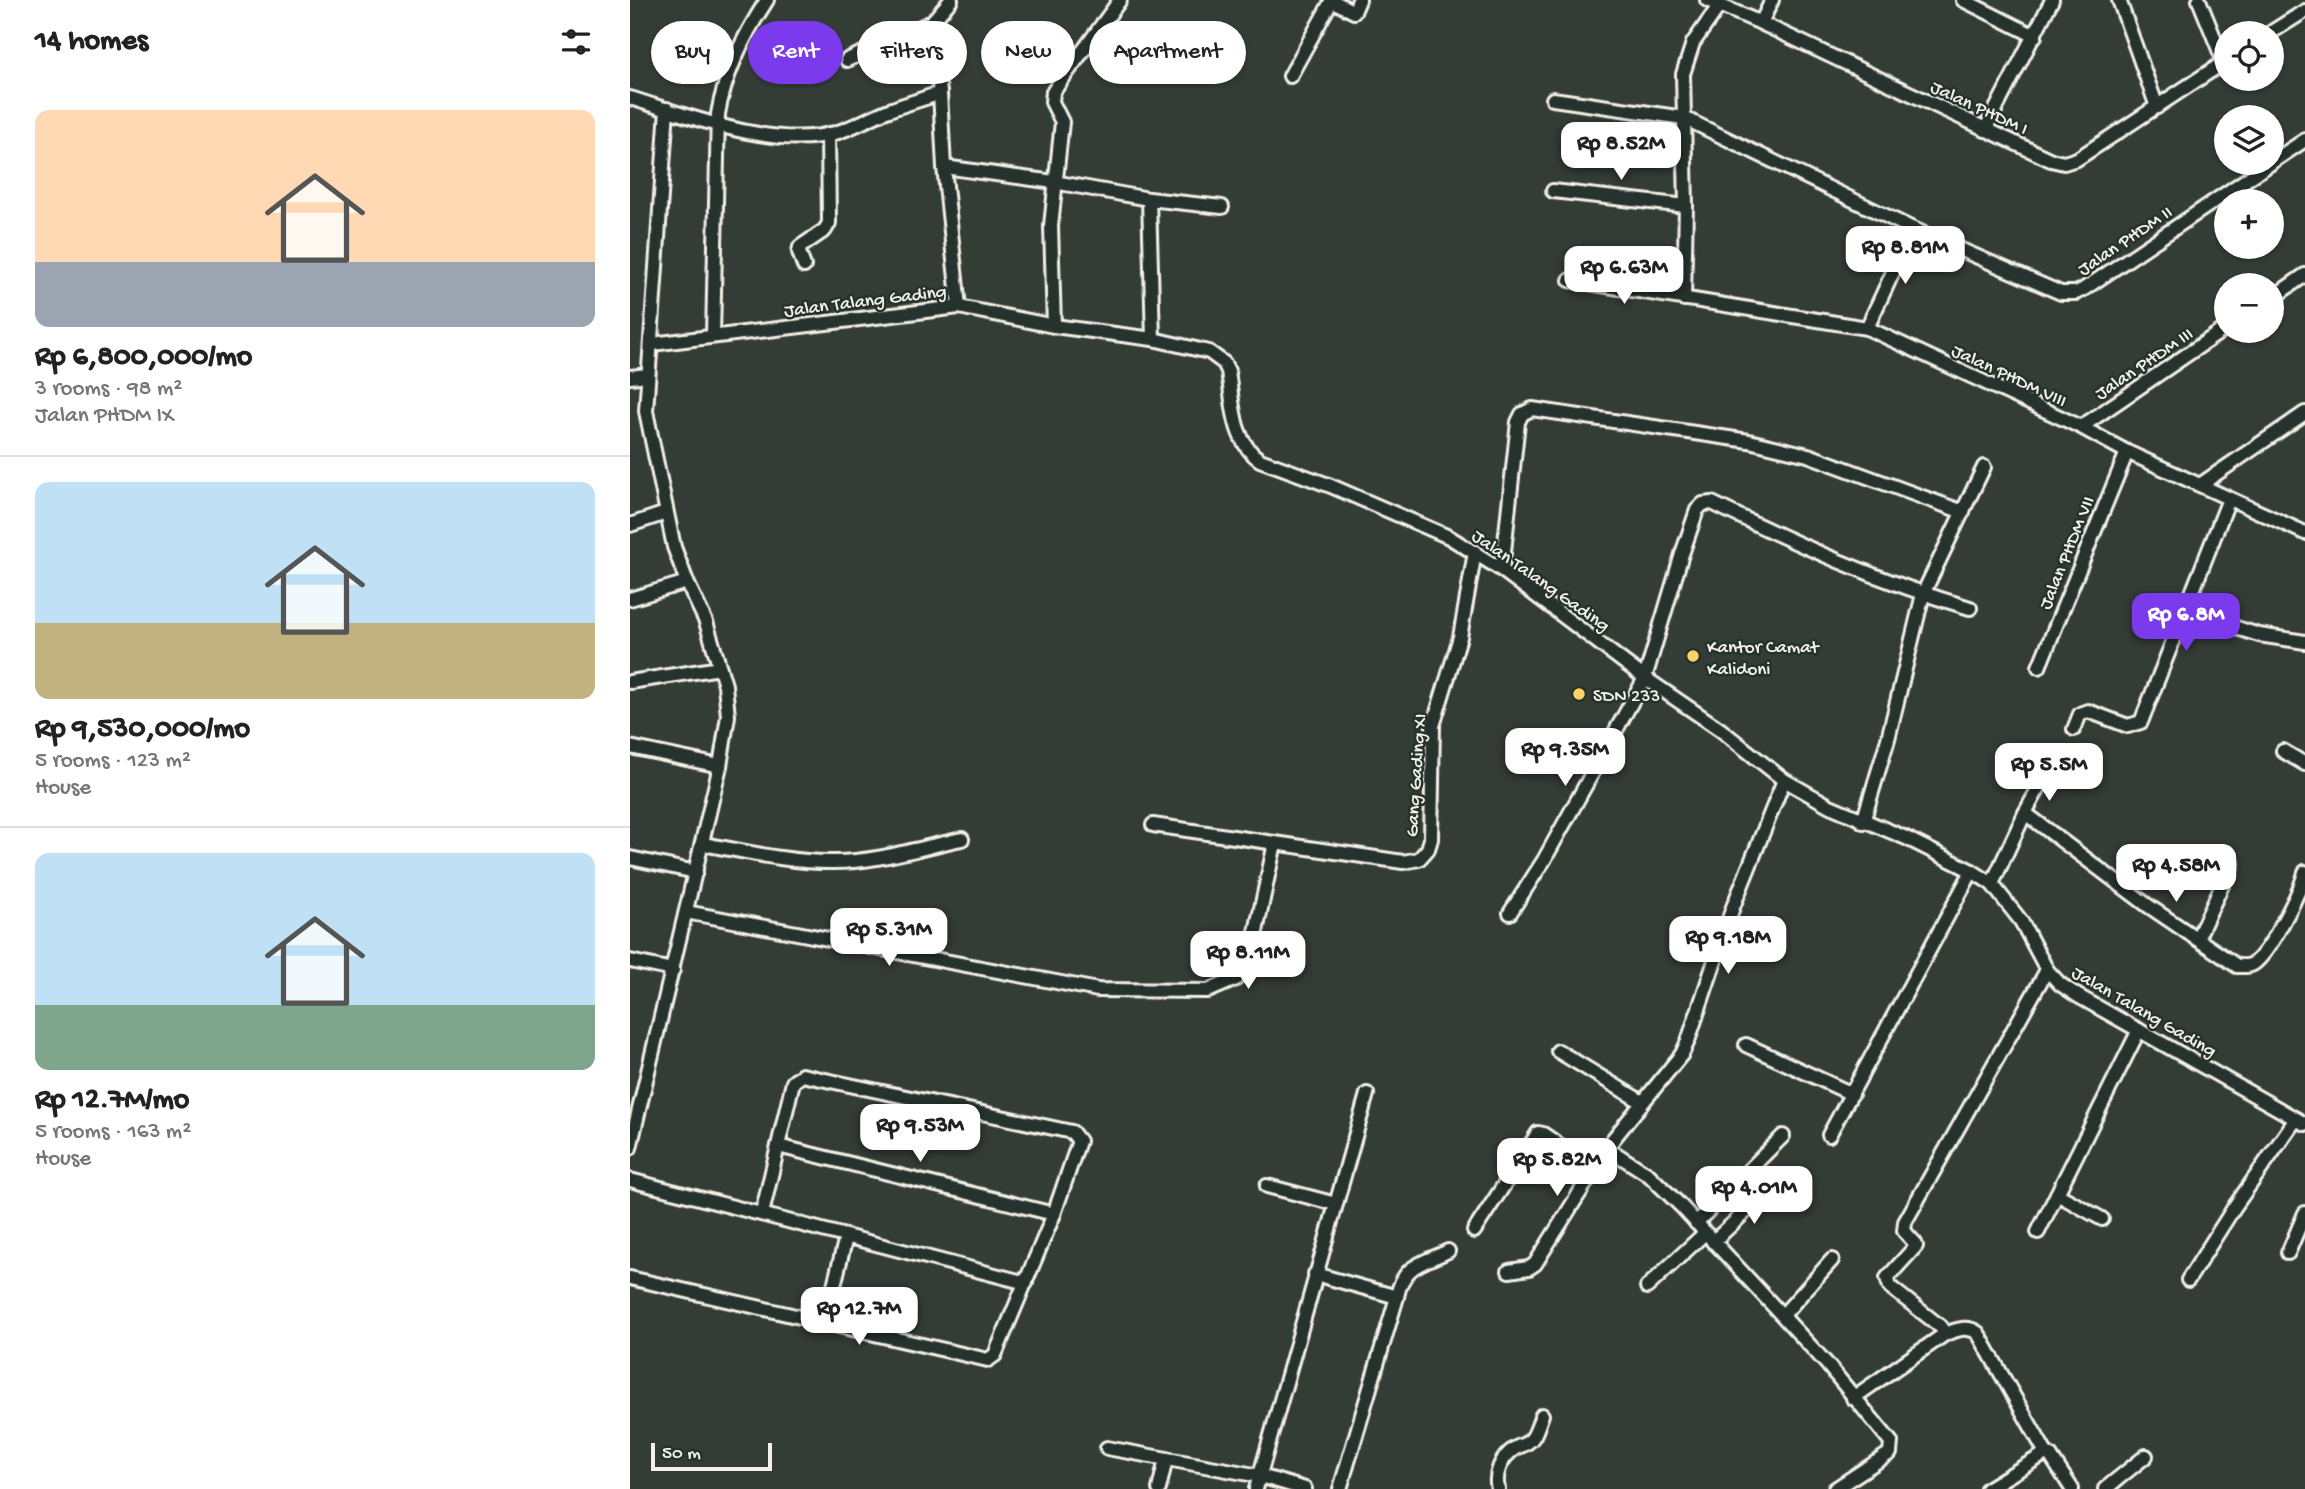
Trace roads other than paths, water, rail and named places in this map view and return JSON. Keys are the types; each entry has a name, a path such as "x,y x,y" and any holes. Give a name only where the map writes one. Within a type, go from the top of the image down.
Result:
{"street":[{"path":"713,336 718,114 738,49 767,0"},
{"path":"933,21 951,0"},
{"path":"1054,326 1051,226 1062,122 1052,102 1053,92 1120,0"},
{"path":"1290,76 1331,0 1354,12 1359,0"},
{"path":"1761,23 1772,0"},
{"path":"1963,0 2035,36"},
{"path":"1984,130 2052,0"},
{"path":"2119,0 2157,107"},
{"path":"2199,0 2214,35"},
{"path":"1684,299 1686,206 1683,75 1693,43 1713,3"},
{"name":"Jalan PHDM I","path":"1713,3 1761,23 1984,130 2051,160 2064,163 2077,159 2214,68"},
{"path":"2284,24 2305,11"},
{"path":"846,60 857,55"},
{"path":"934,84 959,307"},
{"path":"630,98 771,136 828,134 934,95"},
{"name":"Jalan PHDM II","path":"1553,99 1684,118 1913,229 2061,293 2076,293 2252,175"},
{"path":"630,1148 634,1110 673,970 720,766 727,716 725,685 720,667 706,622 687,582 666,513 646,411 667,109"},
{"path":"804,266 800,247 825,230 829,223 828,134"},
{"name":"Jalan PHDM II","path":"2284,154 2305,140"},
{"path":"944,167 1054,182 1149,200 1222,206"},
{"path":"1553,191 1686,206"},
{"path":"1149,200 1153,339"},
{"path":"1867,328 1913,229"},
{"path":"2284,290 2305,275"},
{"name":"Jalan PHDM VIII","path":"1570,280 1867,328 2305,533"},
{"name":"Jalan Talang Gading","path":"652,344 959,307 1054,326 1153,339 1209,352 1224,363 1228,371 1242,441 1251,454 1260,460 1399,514 1475,552 1645,678 1721,730 1784,780 1863,822 1906,838 1992,884 2021,921 2047,970 2060,984 2301,1122"},
{"name":"Jalan PHDM III","path":"2081,427 2214,336"},
{"path":"630,377 648,375"},
{"path":"1502,570 1518,422 1522,414 1532,409 1749,441 1808,455 1963,512"},
{"path":"2200,485 2305,413"},
{"name":"Jalan PHDM VII","path":"2039,667 2127,452"},
{"path":"1863,822 1906,670 1923,594 1984,467"},
{"path":"2074,729 2080,713 2088,711 2128,726 2141,722 2183,611 2230,499"},
{"path":"1510,913 1544,860 1645,678 1682,554 1697,510 1703,504 1712,503 1828,557 1923,594 1970,608"},
{"path":"630,525 666,513"},
{"name":"Gang Gading XI","path":"1153,825 1403,862 1419,859 1424,855 1431,839 1433,726 1460,637 1475,552"},
{"path":"630,599 687,582"},
{"path":"2183,611 2259,635 2305,642"},
{"path":"630,682 720,667"},
{"path":"630,747 720,766"},
{"path":"2283,751 2305,764"},
{"path":"1992,884 2025,813 2056,756"},
{"path":"1509,1271 1529,1268 1535,1264 1607,1148 1682,1054 1733,907 1784,780"},
{"path":"2025,813 2236,966 2250,965 2262,955 2298,894 2305,872"},
{"path":"702,844 800,861 831,862 862,860 962,839"},
{"path":"686,912 1098,990 1208,991 1236,979 1245,969 1251,955 1275,843"},
{"path":"630,858 696,872"},
{"path":"2197,939 2232,864"},
{"path":"1829,1135 1972,871"},
{"path":"630,961 673,970"},
{"path":"1945,1334 1941,1327 1890,1287 1887,1278 1915,1247 1915,1242 1904,1231 1905,1222 2047,970"},
{"path":"2038,1232 2139,1030"},
{"path":"1746,1045 1852,1094"},
{"path":"1558,1051 1642,1102"},
{"path":"630,1278 988,1360 995,1355 1054,1214 1079,1146 1078,1138 1072,1132 802,1074 793,1082 762,1214"},
{"path":"1256,1489 1367,1094"},
{"path":"2188,1280 2235,1206 2301,1122"},
{"path":"1474,1231 1538,1133 1594,1169"},
{"path":"1696,1223 1783,1136"},
{"path":"778,1146 1054,1214"},
{"path":"1607,1148 1649,1175 1696,1223 1827,1364 1891,1442 1892,1450 1835,1489"},
{"path":"630,1181 1026,1283"},
{"path":"1267,1186 1336,1204"},
{"path":"1647,1287 1772,1186"},
{"path":"2057,1194 2102,1219"},
{"path":"2288,1253 2305,1213"},
{"path":"825,1322 846,1237"},
{"path":"1340,1489 1399,1285 1407,1271 1417,1264 1448,1251"},
{"path":"1783,1315 1832,1260"},
{"path":"1315,1274 1397,1297"},
{"path":"1853,1398 1945,1334 1969,1328 1978,1333 2046,1452 2072,1489"},
{"path":"1499,1489 1497,1472 1515,1449 1532,1438 1542,1415"},
{"path":"1107,1448 1260,1476 1305,1489"},
{"path":"1987,1489 2046,1452"},
{"path":"2105,1489 2146,1456"},
{"path":"1159,1489 1166,1459"}],"place":[{"name":"Kantor Camat Kalidoni","path":"1693,656"},
{"name":"SDN 233","path":"1579,694"}]}
